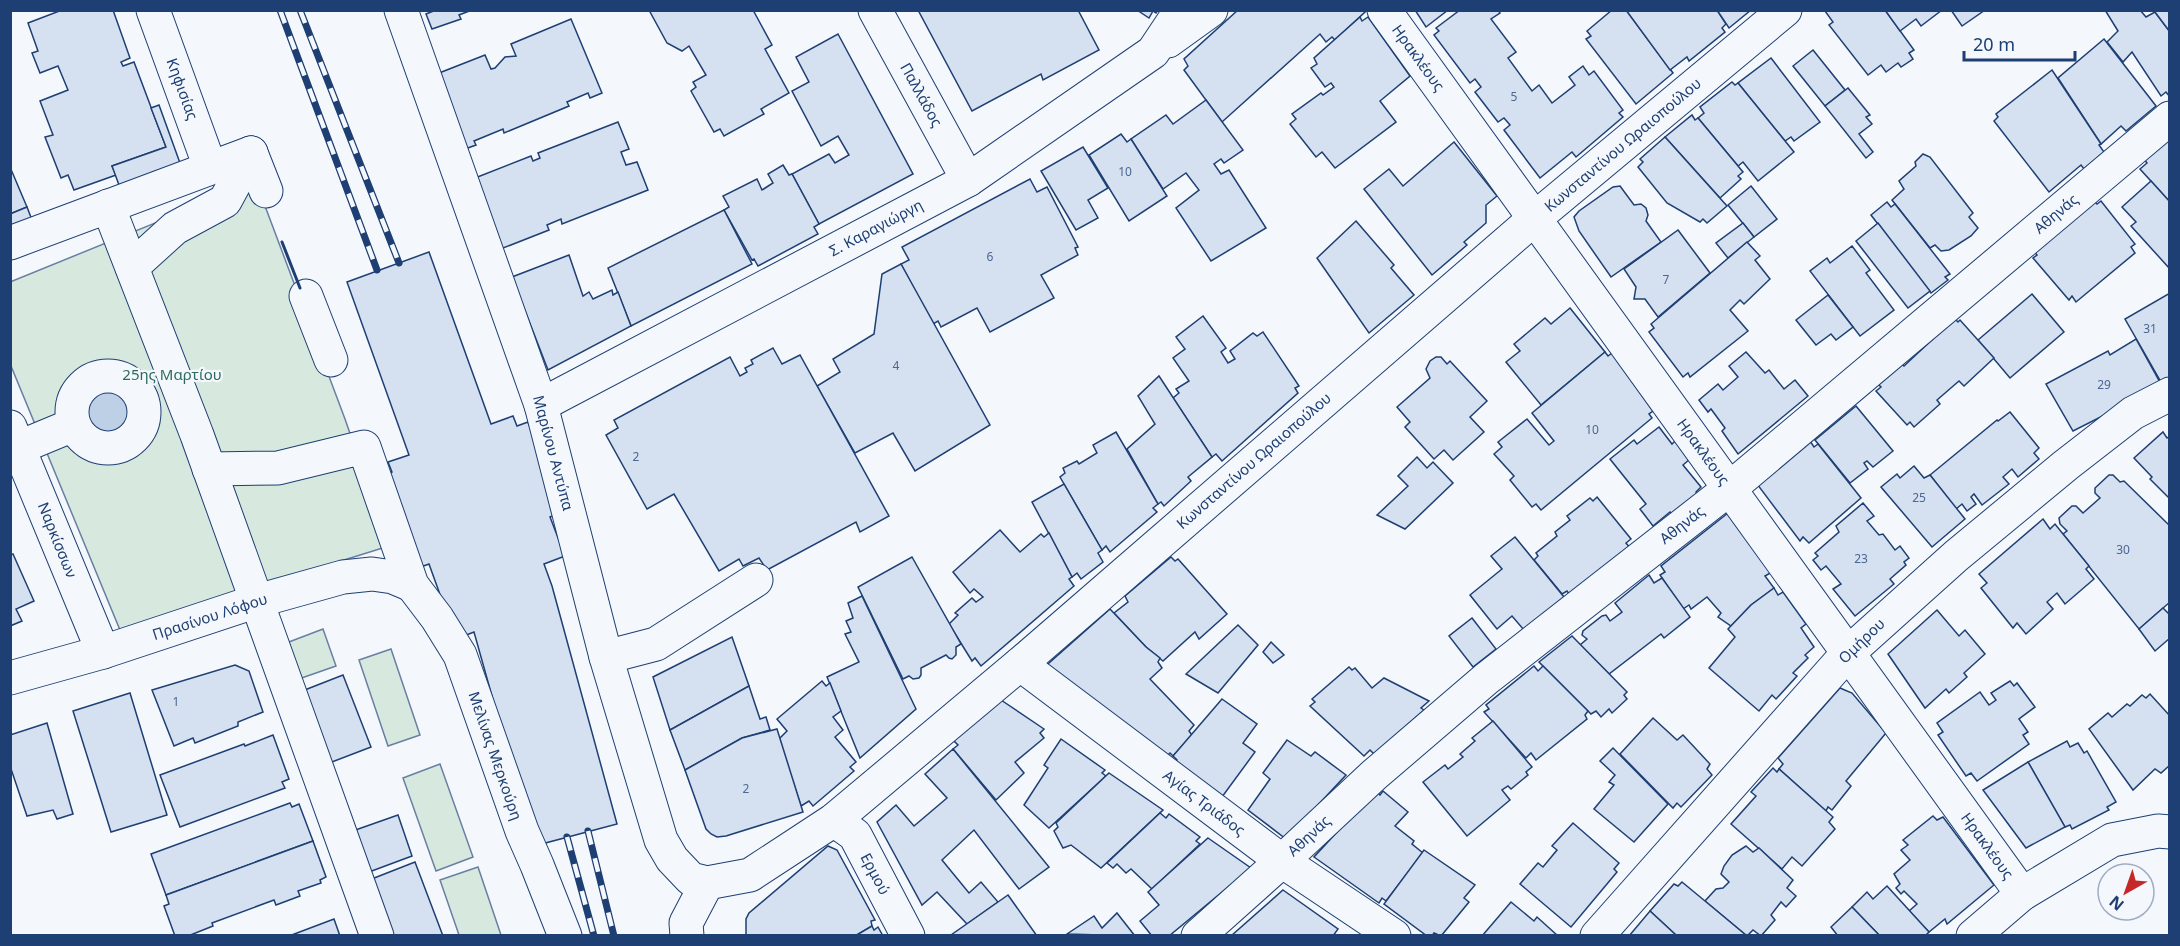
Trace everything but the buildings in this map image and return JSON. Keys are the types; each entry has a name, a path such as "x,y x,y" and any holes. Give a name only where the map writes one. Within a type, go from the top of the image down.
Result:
{"street":[{"name":"Κηφισίας","path":"153,10 210,166"},
{"name":"Μαρίνου Αντύπα","path":"401,10 514,354 541,405 606,657 662,840 672,859 691,879 707,883"},
{"name":"Παλλάδος","path":"874,10 968,180"},
{"name":"Σ. Καραγιώργη","path":"541,405 968,180 1153,52 1181,10"},
{"path":"1153,52 1210,10"},
{"name":"Ηρακλέους","path":"1384,10 2022,894"},
{"name":"Κωνσταντίνου Ωραιοπούλου","path":"707,883 750,875 834,820 1020,664 1534,219 1785,10"},
{"name":"Αθηνάς","path":"1198,936 1374,775 1486,679 1729,489 2169,118"},
{"path":"435,145 491,304"},
{"path":"10,243 210,166 251,153"},
{"path":"251,153 266,192"},
{"path":"132,267 175,228 225,201 251,153"},
{"path":"108,206 209,469 376,936"},
{"path":"306,296 331,360"},
{"path":"107,375 124,379 138,391 144,407 142,425 132,440 117,448 99,448 83,440 73,425 71,408 77,391 90,379 107,375"},
{"path":"142,402 178,387"},
{"name":"Ομήρου","path":"1597,936 1848,653 1956,556 2066,465 2133,413 2169,393"},
{"path":"15,437 73,425"},
{"name":"Ναρκίσσων","path":"15,437 103,652"},
{"name":"Μελίνας Μερκούρη","path":"209,469 278,468 364,447 412,585 437,618 460,655 522,831 565,936"},
{"name":"Πρασίνου Λόφου","path":"10,678 103,652 256,601 343,577 372,574 393,577 412,585"},
{"path":"606,657 656,644 756,580"},
{"name":"Αγίας Τριάδος","path":"1020,664 1282,861 1394,936"},
{"name":"Ερμού","path":"834,820 855,835 908,936"},
{"path":"1973,936 2022,894 2112,840 2158,831 2169,832"},
{"path":"687,936 686,923 707,883"}],"green space":[{"name":"25ης Μαρτίου","path":"256,182 345,419 389,546 120,630 11,366 10,282"},
{"path":"323,629 336,666 293,681 281,645"},
{"path":"391,649 420,735 388,746 359,660"},
{"path":"440,764 473,857 436,871 403,778"},
{"path":"478,867 501,935 459,935 440,880"}],"water":[{"path":"108,392 124,398 130,414 124,430 108,436 92,430 86,414 92,398"}],"railway":[{"path":"280,10 377,270"},
{"path":"300,10 399,263"},
{"path":"588,831 614,936"},
{"path":"567,837 594,936"}],"wall":[{"path":"282,242 300,288"}]}
